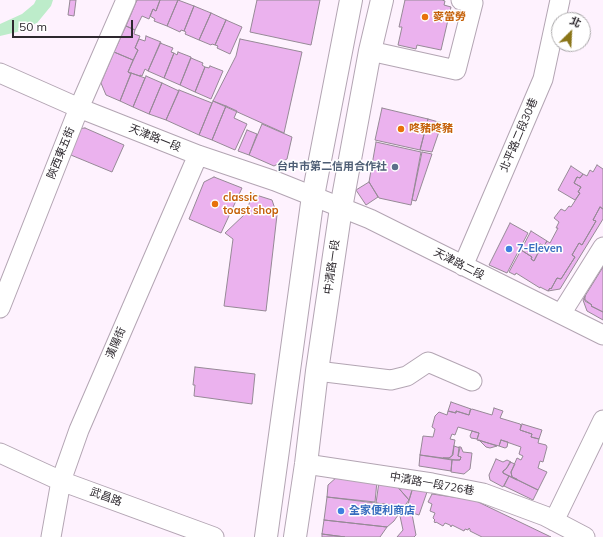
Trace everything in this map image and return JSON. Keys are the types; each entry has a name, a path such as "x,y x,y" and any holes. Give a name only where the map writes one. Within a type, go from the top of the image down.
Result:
{"main road":[{"path":"266,537 313,196 351,0"},
{"name":"中清路一段","path":"295,537 341,208 370,51 382,0"}],"street":[{"name":"陝西東五街","path":"0,308 79,108 126,0"},
{"path":"370,51 456,70 473,3 461,0"},
{"name":"北平路二段30巷","path":"463,266 543,79 560,0"},
{"name":"天津路一段","path":"0,73 79,108 198,155 313,196"},
{"name":"漢陽街","path":"51,537 61,481 79,430 198,155"},
{"name":"天津路二段","path":"313,196 370,219 603,335"},
{"path":"561,314 603,247"},
{"path":"317,372 391,380 407,376 428,362 472,381"},
{"path":"554,521 603,420"},
{"name":"武昌路","path":"0,454 61,481 214,537"},
{"name":"中清路一段726巷","path":"306,464 432,483 483,493 545,516 585,537"}],"green space":[{"path":"36,0 53,0 51,6 37,23 17,32 0,36 0,24 22,14 34,4"}],"building":[{"path":"70,0 76,0 74,16 68,15"},
{"path":"137,0 160,0 156,11 153,9 149,19 142,16 135,30 126,26"},
{"path":"160,0 178,0 167,26 154,21 155,19 150,16 153,9 156,11"},
{"path":"178,0 194,6 184,31 181,30 180,32 167,26"},
{"path":"257,0 320,0 311,45 250,32"},
{"name":"麥當勞","path":"405,0 442,0 445,1 444,5 451,7 441,50 417,45 416,49 398,45 402,27 399,27"},
{"path":"194,6 211,13 199,40 185,34 186,32 184,31"},
{"path":"211,13 226,20 215,45 199,40"},
{"path":"226,20 242,27 230,54 217,48 218,46 215,45"},
{"path":"126,26 135,30 134,34 140,36 135,48 138,50 133,60 114,52"},
{"path":"146,36 161,42 148,71 145,69 142,76 140,76 128,72 138,50 135,48 139,39 145,41"},
{"path":"240,39 302,52 284,133 213,101 236,56"},
{"path":"160,43 173,48 171,52 174,53 164,78 148,71"},
{"path":"114,52 133,60 128,72 131,74 120,101 106,95 101,83"},
{"path":"178,52 191,57 180,85 164,78 174,53 177,55"},
{"path":"191,58 203,63 202,65 205,67 195,92 180,85"},
{"path":"210,66 223,71 211,99 195,92 205,67 209,68"},
{"path":"131,73 145,78 133,107 120,101"},
{"path":"146,76 162,83 149,114 133,107"},
{"path":"162,83 179,91 166,120 149,114"},
{"path":"179,90 212,103 199,135 166,120"},
{"path":"213,101 226,106 212,140 199,135"},
{"path":"226,106 237,111 234,118 247,124 235,150 212,140"},
{"name":"咚豬咚豬","path":"382,108 428,119 420,150 375,140"},
{"path":"428,119 442,123 432,152 420,150"},
{"path":"262,124 292,137 287,159 274,166 249,155"},
{"path":"85,128 124,145 112,172 66,153 75,129"},
{"path":"247,130 257,134 249,155 238,151"},
{"name":"台中市第二信用合作社","path":"376,142 421,152 411,205 379,198 369,182"},
{"path":"422,152 432,154 416,201 412,200"},
{"path":"597,165 603,169 603,209 600,207 593,220 596,221 582,245 579,243 572,255 575,257 561,279 557,278 551,289 550,288 548,291 540,288 516,273 515,275 509,272 521,250 532,257 531,259 534,261 539,251 537,249 540,244 544,246 547,241 550,243 558,228 556,228 559,222 554,218 561,209 565,211 569,206 571,207 580,193 578,192 581,187 574,183 577,177 580,178 583,174 587,176 590,170 593,172"},
{"path":"571,166 583,174 580,178 577,177 574,183 581,187 578,192 580,193 575,200 558,190"},
{"name":"classic toast shop","path":"214,177 242,188 221,233 189,219 204,182"},
{"path":"369,182 378,197 366,205 356,190"},
{"path":"253,194 272,200 277,215 266,311 224,306 233,239 225,233 245,214"},
{"path":"600,207 603,209 603,219 560,289 548,291 550,288 551,289 557,278 561,279 575,257 572,255 579,243 582,245 596,221 593,220"},
{"name":"7-Eleven","path":"510,223 528,233 507,273 489,265"},
{"path":"531,231 547,241 544,246 540,244 537,249 539,251 534,261 531,259 532,257 521,250"},
{"path":"603,267 603,312 591,306 592,305 584,299"},
{"path":"585,296 585,301 603,312 603,320 587,311 583,300"},
{"path":"195,367 255,374 252,404 194,396 195,385 193,385"},
{"path":"451,402 471,409 469,415 456,411 456,413 448,411"},
{"path":"494,408 503,411 500,418 520,424 520,430 532,434 531,437 539,439 538,443 546,445 547,447 543,462 540,461 538,468 547,472 538,490 512,477 511,472 517,458 521,460 523,456 519,454 521,447 501,440 499,446 477,440 479,433 458,427 455,435 452,434 450,439 455,440 452,456 449,458 443,458 420,455 423,436 433,437 435,429 432,427 435,416 439,412 447,415 448,411 456,413 456,411 469,415 470,410 472,409 492,415"},
{"path":"522,424 542,430 539,439 531,437 532,434 520,430"},
{"path":"472,431 479,433 477,439 471,438 470,436"},
{"path":"479,440 497,446 490,448 486,447"},
{"path":"501,440 508,442 507,447 505,448 499,446"},
{"path":"454,446 460,448 458,456 461,457 460,460 443,458 449,458 453,455"},
{"path":"459,447 461,447 463,452 472,453 470,469 464,474 451,472 452,460 460,460 461,457 458,456"},
{"path":"420,455 452,460 451,471 419,466"},
{"path":"496,459 503,462 507,460 511,462 503,471 503,473 509,476 503,487 490,480 489,475"},
{"path":"510,462 515,464 511,472 512,477 517,480 503,473"},
{"path":"338,476 377,481 375,502 327,497 328,485"},
{"path":"509,476 538,490 533,500 504,486"},
{"path":"379,482 395,484 409,500 400,512 391,507 391,505 376,503"},
{"path":"395,484 413,487 409,500"},
{"path":"413,487 427,492 419,515 406,511"},
{"path":"432,494 474,500 551,537 482,537 470,531 469,528 468,530 465,529 464,531 452,525 451,527 445,523 443,526 436,522 435,523 433,518 435,513 430,511 432,504 428,502"},
{"path":"327,497 391,505 391,507 400,512 394,521 387,527 324,520"},
{"path":"412,514 416,535 414,537 397,537 403,530 400,516"},
{"path":"324,520 387,527 380,537 345,537 322,534"},
{"path":"322,534 345,537 322,537"}],"place":[{"name":"麥當勞","path":"425,17"},
{"name":"咚豬咚豬","path":"401,129"},
{"name":"台中市第二信用合作社","path":"395,167"},
{"name":"classic toast shop","path":"215,204"},
{"name":"7-Eleven","path":"509,249"},
{"name":"全家便利商店","path":"341,511"}]}
